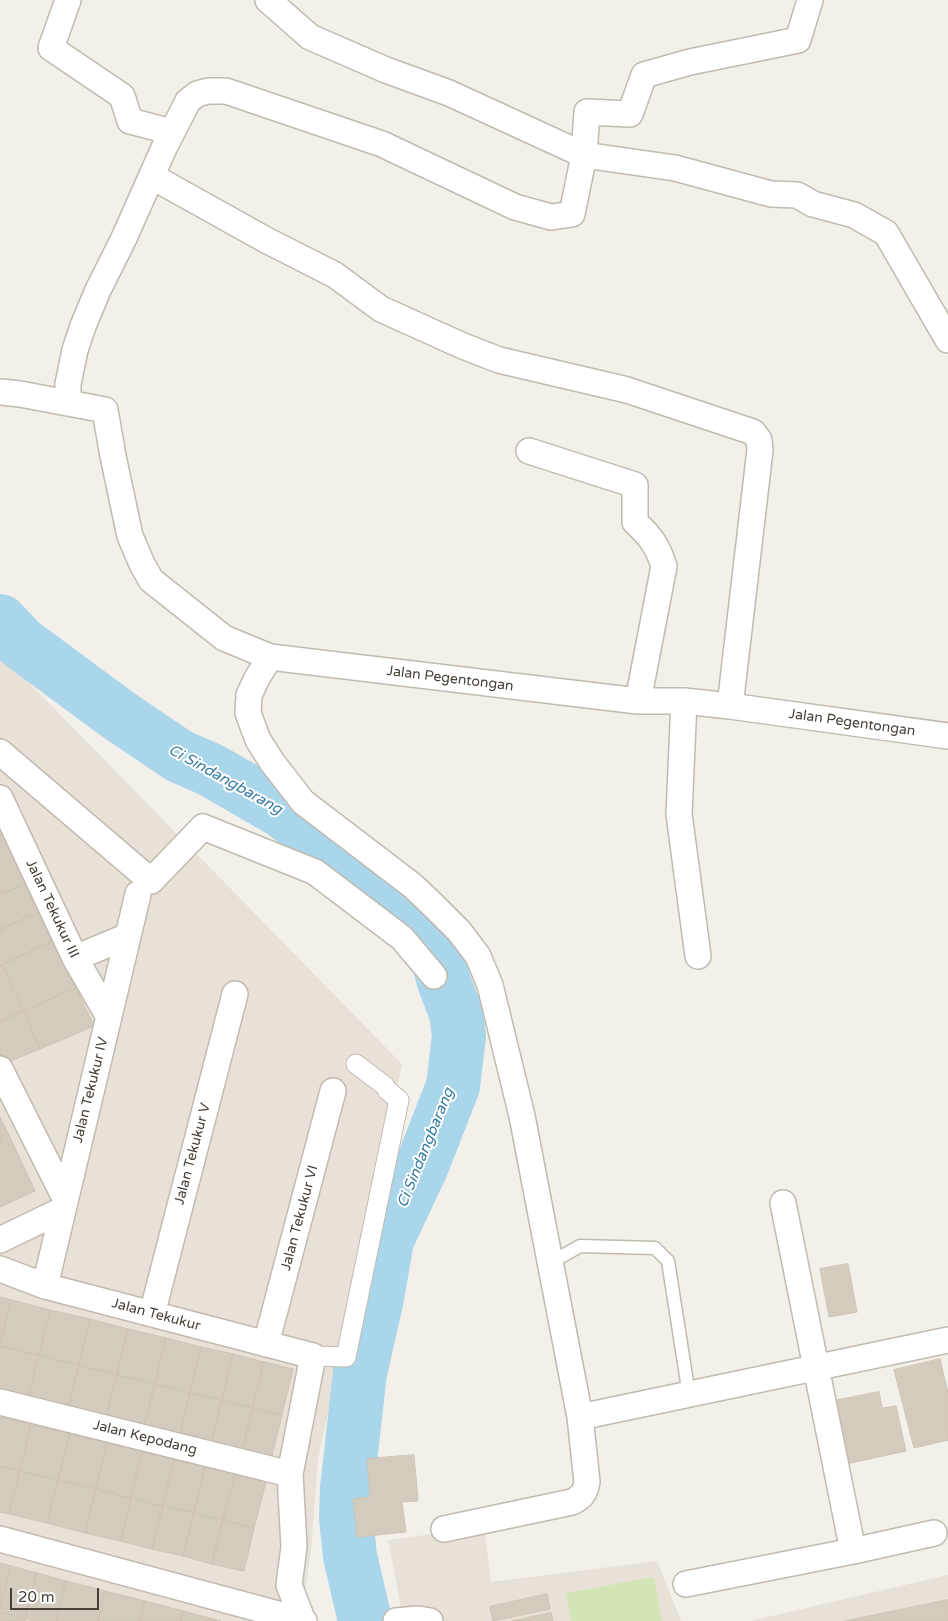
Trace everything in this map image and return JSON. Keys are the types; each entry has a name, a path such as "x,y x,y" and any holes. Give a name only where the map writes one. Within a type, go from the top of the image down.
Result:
{"street":[{"path":"68,0 51,48 122,96 130,121 172,132"},
{"path":"268,0 310,37 386,70 449,93 584,155 675,168 771,194 797,196 813,204 854,215 886,232 948,340"},
{"path":"0,392 68,403 68,384 75,350 98,290 153,177 172,132 188,101 197,94 208,90 226,91 382,144 515,207 551,217 572,214 584,155 587,112 630,114 644,75 690,62 798,40 810,0"},
{"path":"153,177 266,240 335,275 381,309 463,346 499,360 627,390 753,432 759,440 760,450 730,706"},
{"name":"Jalan Pegentongan","path":"68,403 105,410 112,456 130,536 151,580 224,638 270,657 638,702 684,701 730,706 948,736"},
{"path":"529,451 635,484 635,522 650,536 659,551 664,566 638,702"},
{"path":"270,657 249,695 248,713 258,740 272,762 303,802 420,893 459,931 478,956 490,985 522,1116 580,1417 587,1482 582,1496 572,1502 444,1529"},
{"path":"684,701 679,814 698,956"},
{"path":"0,752 151,880 203,827 315,872 402,938 434,976"},
{"name":"Jalan Tekukur III","path":"0,798 75,958 109,1017"},
{"name":"Jalan Tekukur IV","path":"45,1286 138,894"},
{"path":"75,958 128,936"},
{"name":"Jalan Tekukur V","path":"152,1314 235,994"},
{"path":"303,1621 289,1585 294,1547 290,1474 313,1356 346,1357 399,1100 382,1083 356,1064"},
{"path":"0,1069 64,1204 0,1240"},
{"name":"Jalan Tekukur VI","path":"266,1344 333,1091"},
{"path":"783,1203 853,1551"},
{"name":"Jalan Tekukur","path":"0,1269 45,1286 313,1356"},
{"path":"580,1417 948,1340"},
{"name":"Jalan Kepodang","path":"0,1402 290,1474"},
{"path":"686,1584 934,1533"},
{"path":"0,1539 303,1621"}],"lane":[{"path":"550,1263 580,1246 654,1248 668,1261 689,1395"}],"shaded area":[{"path":"0,653 402,1064 318,1460 311,1550 301,1621 0,1621"},
{"path":"484,1527 491,1582 657,1561 681,1621 437,1621 436,1610 401,1607 388,1540"},
{"path":"948,1575 948,1621 750,1621"}],"green space":[{"path":"654,1577 662,1621 571,1621 566,1593"}],"building":[{"path":"4,832 27,883 0,895 0,834"},
{"path":"27,883 41,911 0,930 0,895"},
{"path":"41,911 55,940 2,965 0,961 0,930"},
{"path":"55,940 76,988 24,1011 2,965"},
{"path":"0,965 2,965 24,1011 0,1021"},
{"path":"76,988 94,1026 40,1049 24,1011"},
{"path":"24,1011 40,1049 3,1064 0,1056 0,1021"},
{"path":"0,1117 8,1133 0,1137"},
{"path":"8,1133 35,1191 0,1207 0,1137"},
{"path":"848,1264 857,1312 829,1317 820,1269"},
{"path":"0,1297 11,1300 0,1345"},
{"path":"11,1300 50,1310 39,1355 0,1346"},
{"path":"50,1310 90,1319 79,1365 39,1355"},
{"path":"90,1319 128,1329 117,1375 79,1365"},
{"path":"128,1329 166,1338 155,1384 117,1375"},
{"path":"166,1338 201,1347 190,1393 155,1384"},
{"path":"0,1346 39,1355 28,1398 0,1392"},
{"path":"201,1347 233,1354 222,1400 190,1393"},
{"path":"233,1354 264,1362 253,1408 222,1400"},
{"path":"39,1355 79,1365 68,1408 28,1398"},
{"path":"940,1359 948,1393 948,1440 914,1448 894,1370"},
{"path":"264,1362 293,1369 282,1415 253,1408"},
{"path":"79,1365 117,1375 106,1418 68,1408"},
{"path":"117,1375 155,1384 144,1427 106,1418"},
{"path":"155,1384 190,1393 180,1436 144,1427"},
{"path":"879,1392 882,1408 896,1406 906,1451 841,1465 828,1402"},
{"path":"190,1393 222,1400 211,1444 180,1436"},
{"path":"222,1400 253,1408 242,1452 211,1444"},
{"path":"253,1408 282,1415 271,1459 242,1452"},
{"path":"0,1417 31,1425 20,1471 0,1466"},
{"path":"31,1425 70,1434 58,1480 20,1471"},
{"path":"70,1434 107,1443 96,1489 58,1480"},
{"path":"107,1443 142,1452 131,1498 96,1489"},
{"path":"142,1452 174,1460 163,1506 131,1498"},
{"path":"414,1455 418,1501 402,1502 406,1532 357,1537 353,1499 370,1497 367,1459"},
{"path":"174,1460 205,1467 194,1513 163,1506"},
{"path":"0,1466 20,1471 9,1514 0,1512"},
{"path":"205,1467 235,1475 223,1520 194,1513"},
{"path":"20,1471 58,1480 47,1523 9,1514"},
{"path":"235,1475 266,1482 254,1528 223,1520"},
{"path":"58,1480 96,1489 85,1533 47,1523"},
{"path":"96,1489 131,1498 121,1541 85,1533"},
{"path":"131,1498 163,1506 152,1549 121,1541"},
{"path":"163,1506 194,1513 183,1556 152,1549"},
{"path":"194,1513 223,1520 212,1564 183,1556"},
{"path":"223,1520 254,1528 244,1571 212,1564"},
{"path":"0,1563 11,1566 0,1607"},
{"path":"11,1566 37,1573 25,1619 0,1612"},
{"path":"37,1573 66,1581 56,1621 25,1619"},
{"path":"66,1581 105,1591 98,1621 56,1621"},
{"path":"105,1591 145,1601 140,1621 98,1621"},
{"path":"547,1594 550,1609 493,1621 490,1607"},
{"path":"948,1600 948,1621 845,1621"},
{"path":"145,1601 183,1611 181,1621 140,1621"},
{"path":"183,1611 221,1621 181,1621"},
{"path":"0,1612 25,1619 25,1621 0,1621"},
{"path":"551,1613 553,1621 512,1621"}],"waterway":[{"name":"Ci Sindangbarang","path":"0,621 21,643 117,714 179,756 211,770 282,811 334,851 391,900 433,941 444,982 456,1013 459,1036 453,1086 423,1163 387,1240 377,1298 360,1373 347,1488 346,1518 350,1556 365,1621"}]}
